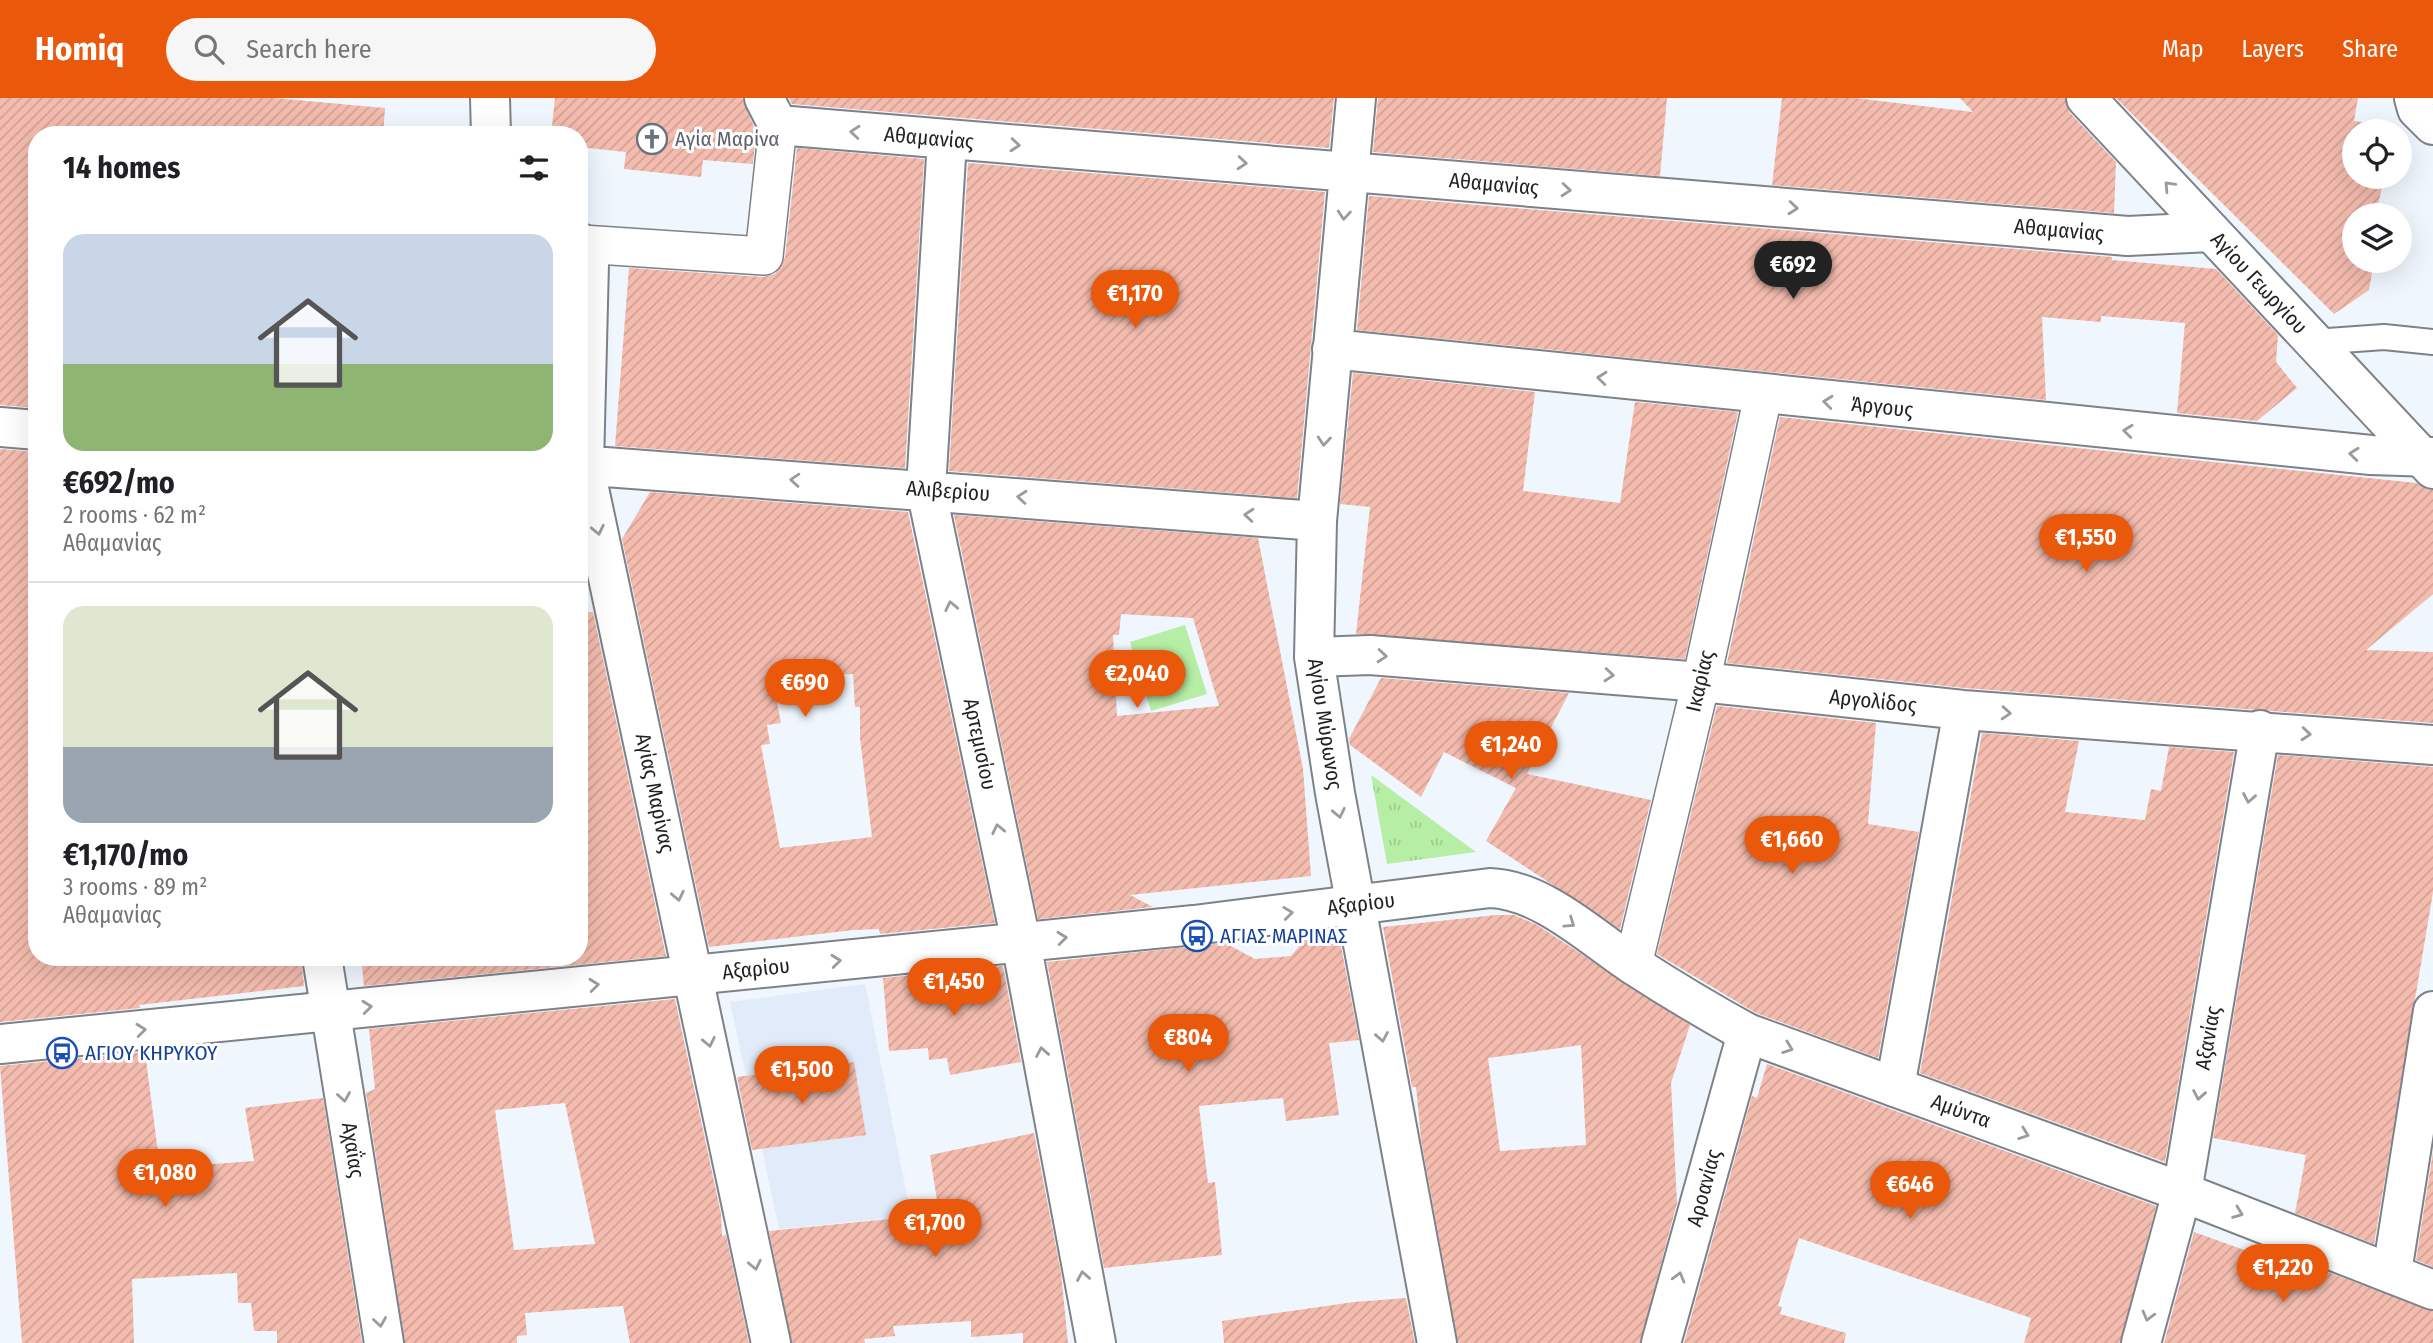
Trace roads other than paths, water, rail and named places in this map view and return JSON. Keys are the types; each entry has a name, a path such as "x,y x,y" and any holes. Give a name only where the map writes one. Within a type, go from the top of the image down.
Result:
{"street":[{"path":"490,98 491,126"},
{"name":"Αγίου Μύρωνος","path":"1356,98 1317,521 1314,657 1335,793 1358,905 1437,1343"},
{"name":"Αγίου Γεωργίου","path":"2086,98 2429,461"},
{"path":"588,244 764,257 771,112"},
{"name":"Αθαμανίας","path":"771,112 947,140 2128,236 2211,232"},
{"name":"Αρτεμισίου","path":"947,140 926,489 1021,942 1096,1343"},
{"name":"Αγίας Μαρίνας","path":"588,260 588,292"},
{"name":"Άργους","path":"1332,349 1763,396 2429,461"},
{"name":"Ικαρίας","path":"1633,965 1701,682 1763,396"},
{"path":"0,427 28,429"},
{"name":"Αλιβερίου","path":"588,465 926,489 1317,521"},
{"name":"Αγίας Μαρίνας","path":"588,492 695,975 771,1343"},
{"name":"Αργολίδος","path":"1314,657 1370,655 1701,682 1963,710 2260,730 2433,745"},
{"path":"1895,1087 1963,710"},
{"name":"Αξανίας","path":"2141,1343 2182,1192 2260,730"},
{"name":"Αξαρίου","path":"0,1044 1021,942 1490,888 1511,889"},
{"name":"Αμύντα","path":"1511,889 1541,903 1692,1003 1747,1033 2182,1192 2433,1290"},
{"name":"Αχαΐας","path":"323,966 384,1343"},
{"path":"2392,1272 2433,1011"},
{"name":"Αροανίας","path":"1661,1343 1747,1033"}],"lane":[{"path":"2314,342 2384,337 2433,342"}],"place":[{"name":"Αγία Μαρίνα","path":"652,139"},
{"name":"ΑΓΙΑΣ ΜΑΡΙΝΑΣ","path":"1197,936"},
{"name":"ΑΓΙΟΥ ΚΗΡΥΚΟΥ","path":"62,1053"}]}
